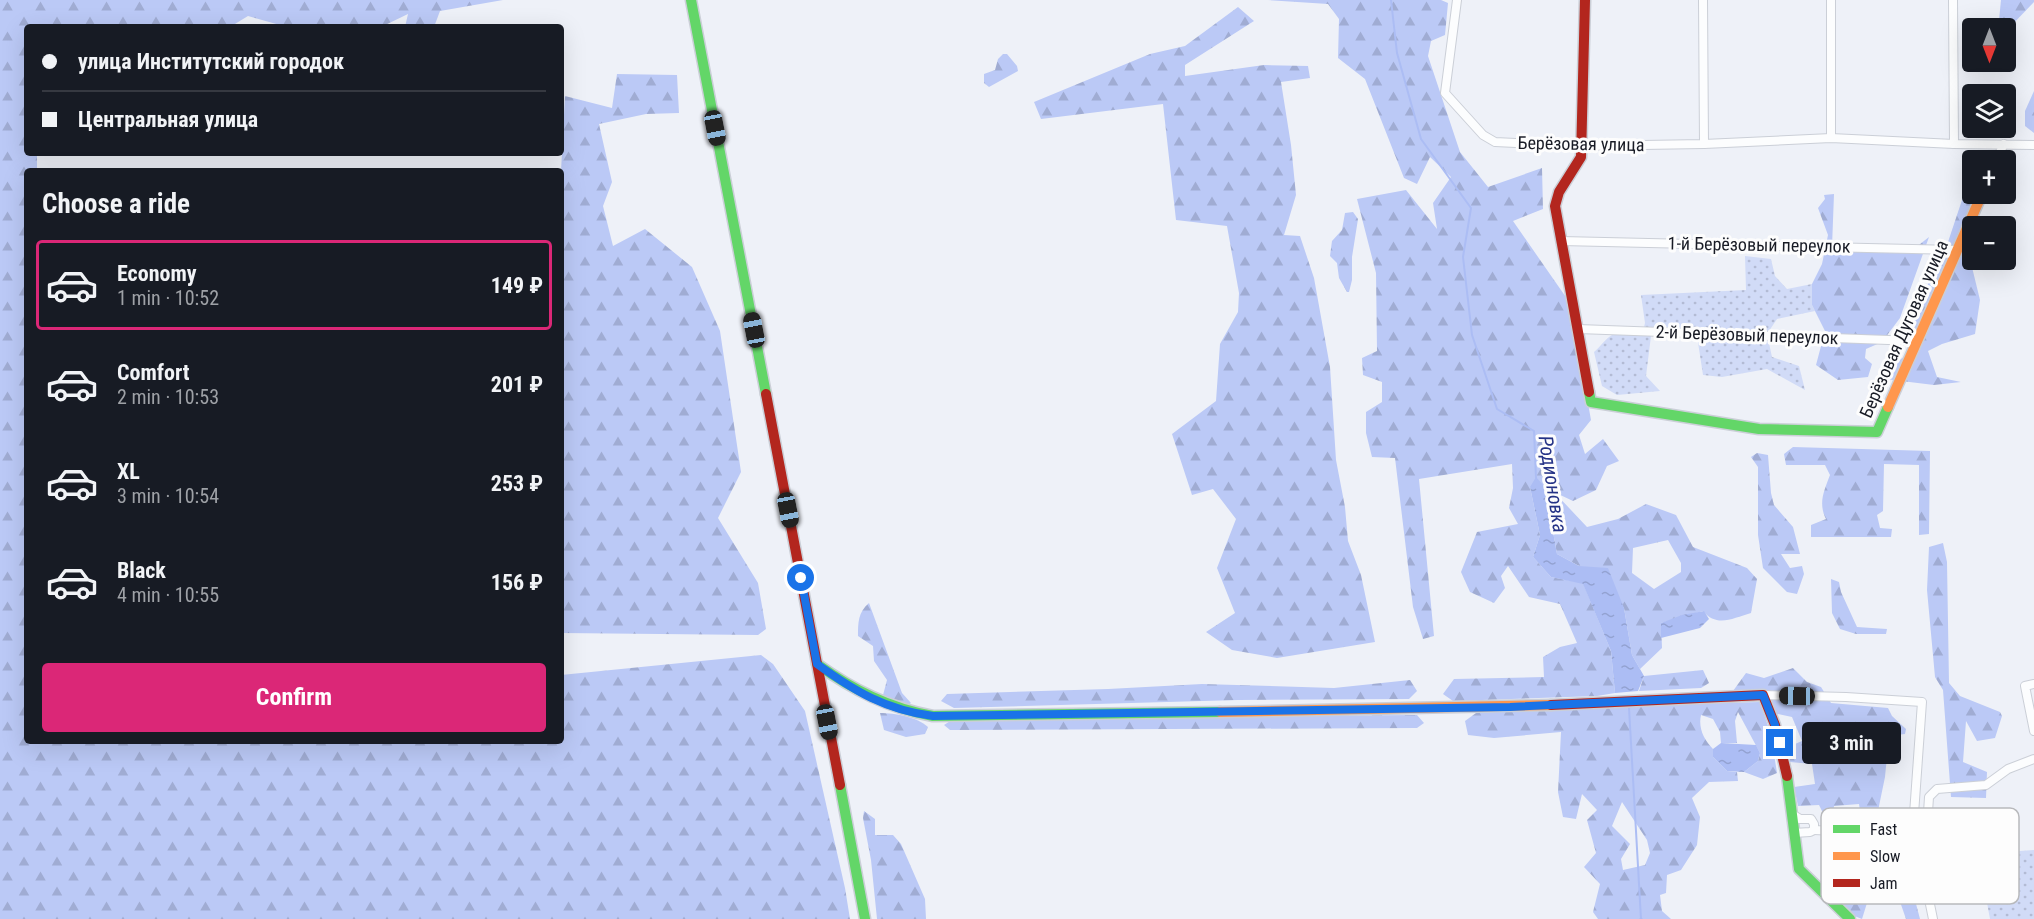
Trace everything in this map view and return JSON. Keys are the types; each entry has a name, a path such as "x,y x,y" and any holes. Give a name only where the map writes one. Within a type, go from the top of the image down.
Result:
{"street":[{"path":"691,0 865,919"},
{"name":"Берёзовая улица","path":"1456,0 1445,93 1483,135 1495,142 1580,146 1704,144 1831,138 2034,145"},
{"name":"Берёзовая Дуговая улица","path":"1585,0 1581,157 1578,165 1556,195 1555,206 1591,402 1770,429 1877,432 1978,204"},
{"path":"1704,0 1704,144"},
{"path":"1831,0 1831,138"},
{"path":"1953,0 1954,144"},
{"path":"2001,150 2004,144"},
{"name":"1-й Берёзовый переулок","path":"1561,241 1957,250"},
{"name":"2-й Берёзовый переулок","path":"1578,329 1916,341"},
{"path":"817,664 846,685 884,705 933,716 1510,707 1763,695 1922,702 1914,808"},
{"path":"2034,684 2025,686 2034,731"},
{"path":"1763,695 1775,725 1786,767 1799,869 1821,891"},
{"path":"1928,808 1929,797 1937,789 1986,785 2008,769 2034,759"},
{"path":"1792,814 1800,819 1811,819 1814,830"},
{"path":"1794,833 1821,830"},
{"path":"1835,904 1850,919"},
{"path":"1930,904 1933,919"}],"shaded area":[{"path":"1745,256 1771,259 1775,276 1787,289 1812,284 1812,305 1815,311 1777,319 1767,334 1772,357 1799,366 1805,390 1767,369 1722,377 1703,375 1697,336 1651,336 1646,376 1660,391 1617,395 1602,386 1594,352 1612,335 1643,331 1645,323 1641,295 1746,290"},
{"path":"2034,850 2034,919 1990,919 1987,904 2019,904 2019,851"}],"green space":[{"path":"0,0 503,0 440,11 435,24 406,24 408,14 387,24 276,24 248,16 235,24 24,24 24,156 37,156 37,168 24,168 24,744 564,744 564,675 761,655 773,664 805,711 850,919 0,919"},
{"path":"1268,0 1441,0 1448,3 1445,35 1431,41 1428,56 1460,152 1488,187 1542,168 1543,209 1513,221 1570,303 1591,420 1579,435 1585,454 1603,439 1619,461 1607,466 1596,490 1573,501 1554,492 1587,527 1618,519 1646,504 1676,515 1693,547 1747,568 1757,579 1751,613 1720,620 1708,616 1703,611 1661,623 1662,648 1640,669 1632,655 1624,608 1579,566 1557,554 1545,487 1530,487 1540,535 1533,557 1551,577 1583,583 1611,651 1615,693 1597,696 1453,701 1443,694 1454,679 1544,677 1543,657 1560,647 1577,643 1560,604 1529,597 1508,566 1501,576 1505,588 1494,603 1470,592 1461,572 1477,532 1518,524 1509,508 1513,488 1512,464 1419,479 1434,636 1423,639 1413,607 1395,458 1372,457 1366,433 1366,412 1382,402 1382,382 1363,375 1362,358 1377,351 1376,273 1357,199 1406,190 1437,229 1433,203 1451,177 1430,157 1417,184 1404,178 1365,79 1338,58 1339,19 1328,4","holes":["1668,540 1681,563 1681,572 1654,589 1632,573 1633,548"]},
{"path":"2001,0 2034,0 2016,21 2016,18 1999,18"},
{"path":"1238,7 1254,21 1185,65 1185,76 1264,65 1308,66 1310,78 1281,82 1296,195 1284,235 1300,236 1314,278 1330,367 1336,460 1345,507 1348,541 1361,575 1375,642 1277,658 1232,650 1206,632 1235,613 1217,568 1236,519 1213,489 1192,495 1172,434 1216,401 1220,344 1238,312 1239,293 1227,226 1176,220 1163,104 1041,119 1034,102 1150,54 1185,46"},
{"path":"1003,54 1007,54 1017,66 1018,71 989,87 984,83 984,74 995,70 998,59"},
{"path":"617,74 677,75 679,113 646,114 599,124 612,182 603,206 613,246 645,229 692,267 720,331 741,472 718,518 758,583 766,629 758,635 564,633 564,168 561,168 562,156 564,156 565,96 612,108"},
{"path":"2034,91 2034,133 2025,126 2025,111"},
{"path":"1834,194 1832,247 1915,248 1929,237 1900,318 1882,342 1866,349 1865,358 1872,364 1868,377 1838,380 1816,365 1825,331 1812,305 1812,284 1822,264 1828,235 1818,208 1825,199 1824,195"},
{"path":"1962,200 1962,204 1983,204 1979,216 1962,216 1962,270 1973,270 1980,300 1975,334 1942,344 1928,351 1937,377 1961,382 1934,385 1885,379 1898,361 1914,350 1901,331 1945,251"},
{"path":"1353,212 1358,219 1352,257 1352,280 1349,292 1347,292 1339,278 1337,263 1330,256 1332,241 1342,230 1345,213"},
{"path":"1793,447 1930,451 1929,534 1919,535 1919,465 1884,464 1883,511 1877,515 1880,528 1892,529 1891,537 1811,537 1811,525 1826,519 1822,502 1830,475 1825,465 1786,465 1784,454"},
{"path":"1757,453 1768,455 1774,505 1793,527 1800,554 1781,554 1790,568 1802,566 1804,574 1797,594 1787,592 1763,568 1758,535 1758,467 1751,457"},
{"path":"1943,543 1947,562 1949,683 1960,696 2000,712 2002,716 1995,738 1977,741 1966,721 1963,762 1987,772 1986,798 1951,797 1943,690 1935,677 1927,590 1929,547"},
{"path":"1831,579 1839,582 1841,592 1857,627 1887,629 1886,634 1856,634 1840,629 1832,613"},
{"path":"869,603 902,693 911,703 905,707 882,699 887,680 874,661 873,646 858,636 861,614"},
{"path":"1793,668 1807,682 1821,687 1831,703 1888,708 1892,716 1906,729 1905,734 1889,736 1885,777 1879,808 1860,808 1859,804 1821,809 1819,805 1798,806 1794,787 1815,784 1812,764 1790,762 1788,747 1802,741 1792,717 1773,713 1764,691 1733,691 1746,673 1764,678"},
{"path":"1703,670 1709,683 1701,688 1639,691 1644,676"},
{"path":"1410,680 1417,691 1409,699 1238,700 954,708 941,701 947,694 1202,684 1334,688"},
{"path":"1760,702 1771,735 1777,773 1763,779 1744,772 1758,761 1760,753 1738,712 1735,721 1737,743 1721,743 1720,732 1713,719 1701,715 1701,729 1704,738 1713,749 1713,757 1727,771 1737,772 1738,781 1709,782 1692,798 1700,817 1697,845 1681,870 1667,875 1666,893 1660,895 1662,911 1671,919 1598,919 1593,912 1600,884 1584,867 1596,853 1587,820 1597,810 1582,794 1576,819 1563,817 1558,792 1561,732 1494,738 1468,735 1465,721 1476,713","holes":["1622,802 1647,840 1650,853 1645,865 1623,870 1621,859 1630,844 1612,826"]},
{"path":"880,713 906,716 928,727 925,734 906,737 884,730"},
{"path":"1417,715 1424,723 1417,728 950,730 944,725 955,718"},
{"path":"864,811 875,819 875,835 893,835 901,844 925,899 926,919 877,919 871,860 863,818"},
{"path":"1841,904 1867,904 1862,919 1852,915"},
{"path":"1901,904 1916,904 1920,919 1906,919"}],"water":[{"path":"1536,477 1545,487 1557,554 1579,566 1608,568 1624,608 1632,655 1644,676 1638,691 1615,693 1611,651 1583,584 1551,577 1533,557 1540,535 1530,487"},
{"path":"1704,611 1709,619 1700,628 1661,638 1661,623 1682,615"},
{"path":"1721,743 1756,745 1760,753 1758,761 1744,772 1727,771 1713,757 1713,749"}],"waterway":[{"name":"Родионовка","path":"1391,0 1397,53 1421,139 1471,208 1463,257 1472,335 1497,409 1534,431 1536,478"},
{"name":"Родионовка","path":"1629,708 1641,919"}],"traffic: fast":[{"path":"691,0 766,394"},
{"path":"1589,392 1591,402 1759,429 1877,432 1888,407"},
{"path":"817,664 872,697 917,713 933,716 1220,712"},
{"path":"1787,776 1799,869 1821,891"},
{"path":"840,785 865,919"},
{"path":"1835,904 1850,919"}],"traffic: slow":[{"path":"1888,407 1978,204"},
{"path":"1220,712 1551,705"}],"traffic: jam":[{"path":"1585,0 1581,157 1559,192 1555,206 1589,392"},
{"path":"766,394 840,785"},
{"path":"1551,705 1763,695 1775,725 1787,776"}],"route":[{"path":"801,578 817,664 846,685 884,705 907,712 933,716 1510,707 1763,695 1780,743"}]}
